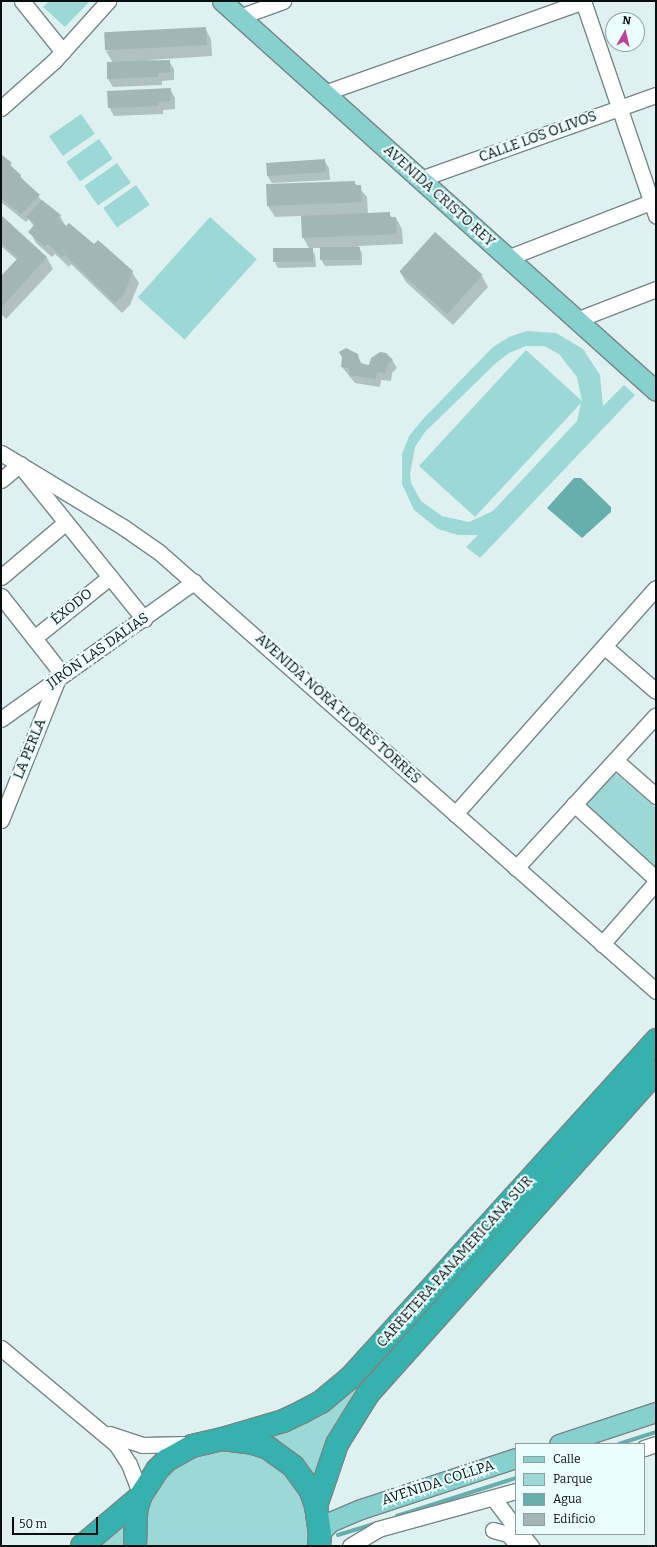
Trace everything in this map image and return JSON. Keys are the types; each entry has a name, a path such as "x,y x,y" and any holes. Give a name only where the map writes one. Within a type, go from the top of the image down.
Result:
{"highway":[{"name":"CARRETERA PANAMERICANA SUR","path":"141,1496 148,1482 167,1460 192,1446 283,1421 302,1412 345,1382 656,1040"},
{"path":"629,1070 650,1078"},
{"name":"CARRETERA PANAMERICANA SUR","path":"317,1508 337,1444 368,1394 650,1078"},
{"path":"214,1440 253,1443 281,1456 303,1478 317,1508 320,1540"},
{"path":"82,1546 141,1496"},
{"path":"135,1546 134,1524 141,1496"}],"main road":[{"name":"AVENIDA CRISTO REY","path":"222,1 656,391"},
{"path":"562,1443 656,1412"},
{"name":"AVENIDA COLLPA","path":"320,1540 330,1522 361,1509 515,1458"},
{"name":"AVENIDA COLLPA","path":"317,1508 361,1509"}],"street":[{"path":"22,1 63,52"},
{"path":"1,108 63,52 108,1"},
{"path":"239,17 282,1"},
{"path":"324,93 583,1 619,108 654,200 656,216"},
{"name":"CALLE LOS OLIVOS","path":"420,179 656,95"},
{"path":"507,258 654,200"},
{"path":"576,320 656,289"},
{"name":"AVENIDA NORA FLORES TORRES","path":"1,453 123,527 159,552 656,991"},
{"path":"1,480 20,464 65,524 144,619"},
{"path":"1,577 65,524"},
{"name":"ÉXODO","path":"34,638 110,577"},
{"name":"JIRÓN LAS DALIAS","path":"3,714 144,619 194,582"},
{"path":"456,814 609,643 656,588"},
{"path":"1,596 34,638 60,676"},
{"path":"609,643 656,678"},
{"path":"609,643 656,691"},
{"name":"LA PERLA","path":"1,820 4,805 60,676"},
{"path":"516,868 656,715"},
{"path":"615,760 656,796"},
{"path":"574,804 656,878"},
{"path":"602,944 656,882"},
{"path":"1,1348 98,1428 123,1454 141,1496"},
{"path":"98,1428 142,1445 175,1446 214,1440"},
{"path":"645,1448 656,1444"},
{"path":"350,1546 378,1529 494,1499 515,1491"},
{"path":"494,1499 515,1527"},
{"path":"493,1530 508,1534 518,1546"},
{"path":"522,1535 531,1546"}],"green space":[{"path":"49,1 90,1 65,27 43,7"},
{"path":"81,114 95,134 63,156 49,136"},
{"path":"99,139 113,159 80,182 66,162"},
{"path":"117,163 131,183 98,206 84,186"},
{"path":"136,185 150,205 117,228 103,208"},
{"path":"210,217 257,259 185,339 138,297"},
{"path":"527,331 556,333 583,349 600,375 603,406 624,385 635,395 480,558 466,547 478,535 458,535 438,529 414,510 402,484 402,454 409,436 423,419 493,347 509,337","holes":["526,346 544,346 559,354 577,377 582,401 526,350 419,466 475,517 581,403 577,421 493,511 469,522 442,516 421,501 411,483 410,474 415,447 425,432 496,363 509,353"]},
{"path":"613,771 656,808 656,871 583,806"},
{"path":"632,1084 346,1413 316,1478 300,1458 287,1447 255,1435 286,1429"},
{"path":"230,1447 276,1462 306,1500 312,1546 142,1546 144,1509 159,1480 183,1459"},
{"path":"133,1513 130,1546 94,1546"}],"water":[{"path":"574,478 581,478 611,507 611,512 582,538 547,508"}],"building":[{"path":"206,27 207,45 105,50 104,32"},
{"path":"170,60 170,72 158,73 158,77 107,79 107,62"},
{"path":"171,88 171,101 158,102 159,106 108,108 107,91"},
{"path":"2,155 12,163 10,165 21,175 20,177 40,195 21,214 1,198"},
{"path":"325,159 326,172 267,176 266,163"},
{"path":"355,181 355,185 361,185 362,202 267,206 266,184"},
{"path":"42,200 61,215 58,219 66,226 69,223 94,244 98,240 133,271 124,294 115,303 64,254 62,257 48,244 45,247 28,232 35,224 26,217"},
{"path":"390,212 390,217 396,217 397,234 302,238 301,216"},
{"path":"1,215 47,257 1,308 1,276 18,258 1,242"},
{"path":"435,232 483,275 447,314 400,271"},
{"path":"320,247 360,247 360,260 320,260"},
{"path":"273,248 313,248 313,262 273,262"},
{"path":"346,348 358,354 360,363 369,365 371,358 380,352 386,353 393,360 387,365 386,373 377,372 376,379 349,375 349,368 341,367 342,357 339,352"}],"waterway":[{"path":"622,1443 656,1432"},
{"path":"397,1516 515,1478"},
{"path":"338,1535 374,1524"}]}
